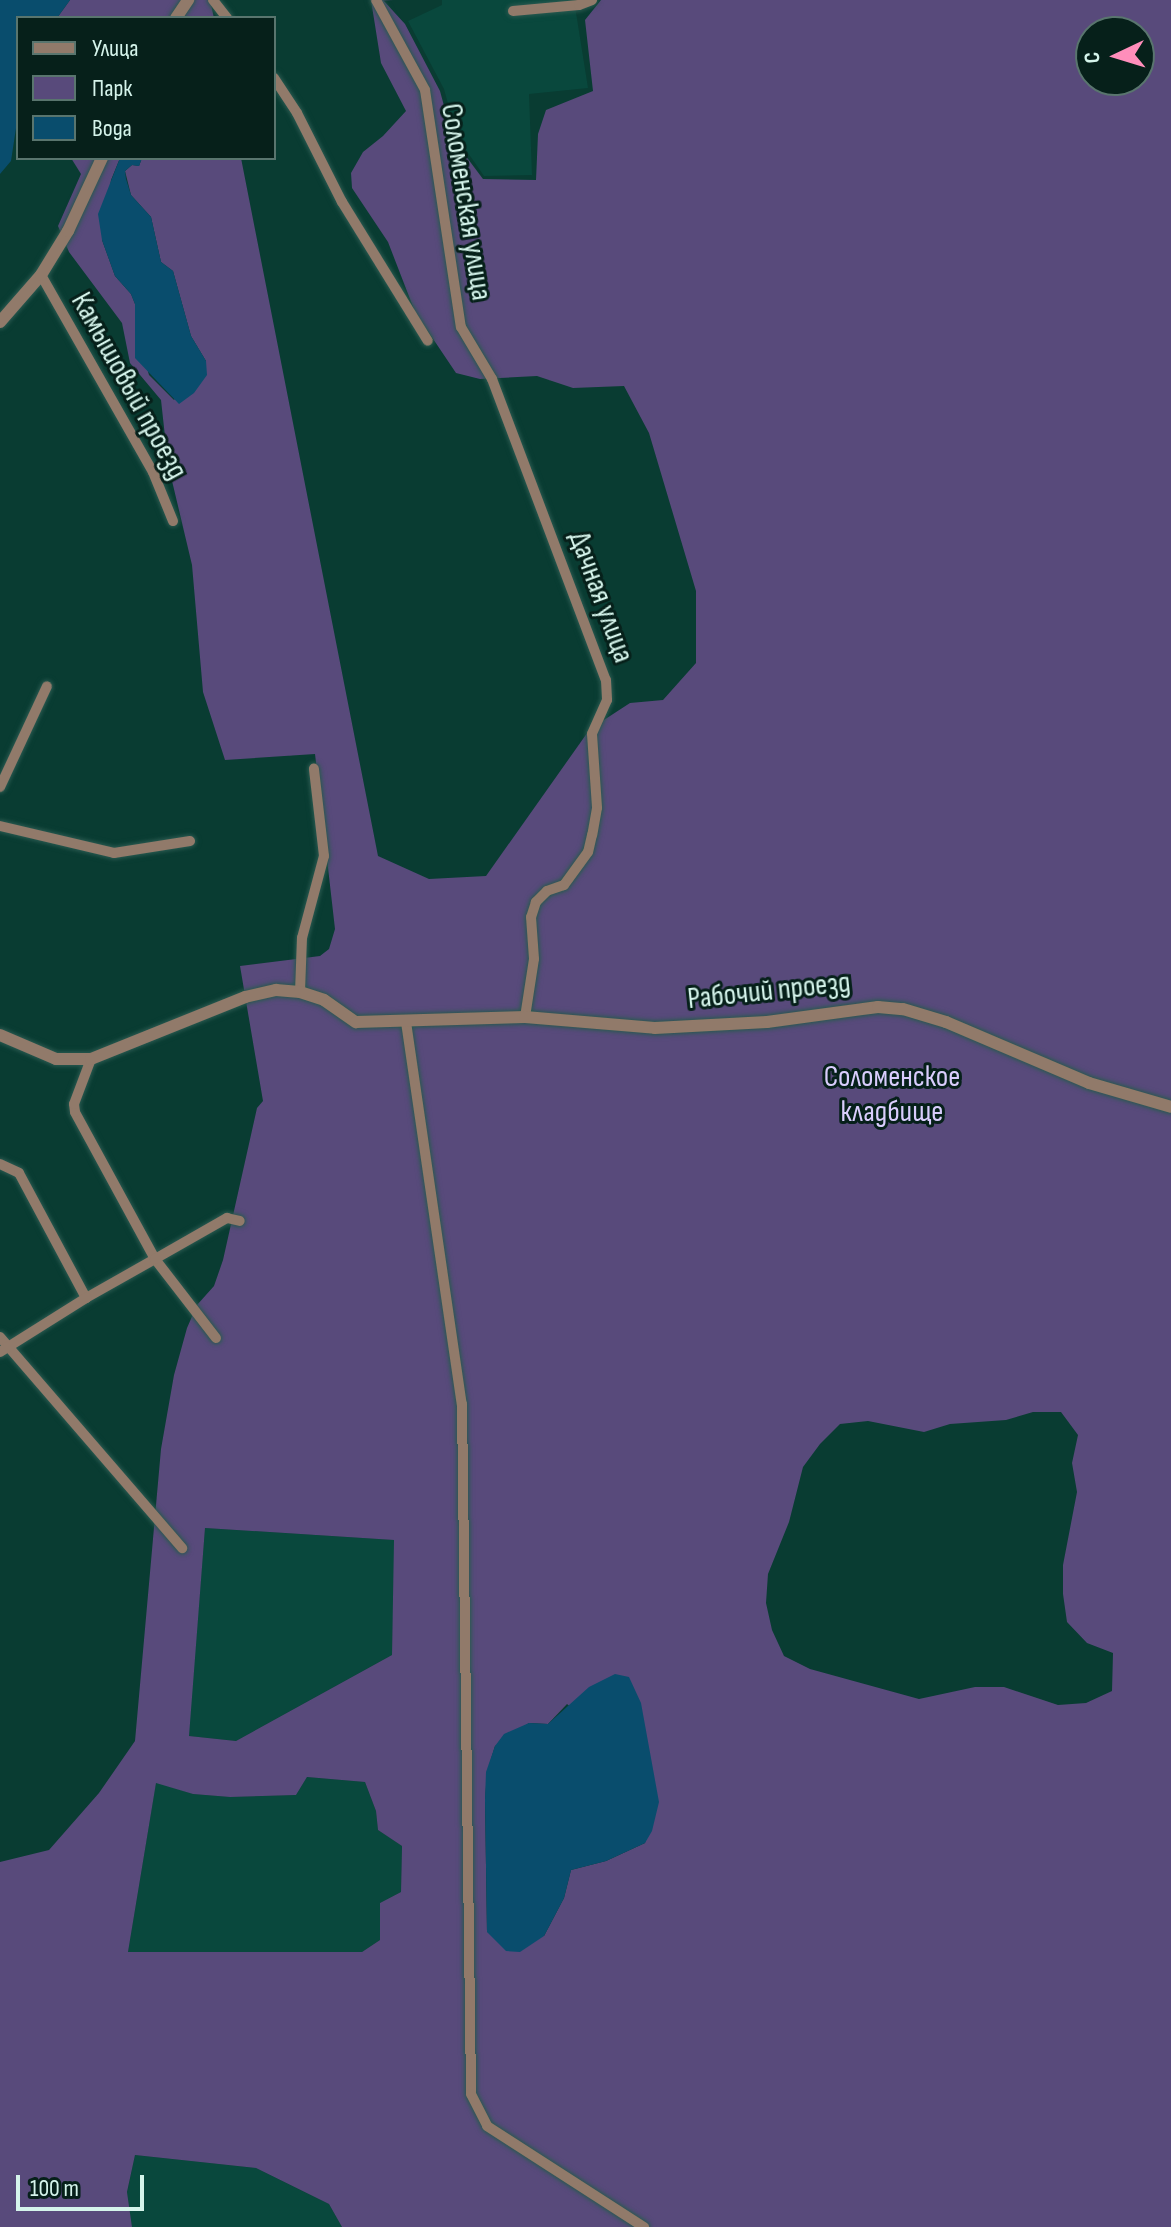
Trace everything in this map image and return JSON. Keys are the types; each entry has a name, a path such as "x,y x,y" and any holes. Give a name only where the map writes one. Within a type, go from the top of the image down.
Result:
{"street":[{"path":"213,0 225,16"},
{"name":"Соломенская улица","path":"376,0 425,90 461,327"},
{"path":"513,11 579,5 592,0"},
{"path":"276,81 297,113 342,202 428,341"},
{"path":"0,322 41,275 68,231 101,160"},
{"name":"Камышовый проезд","path":"41,275 153,472 173,521"},
{"name":"Дачная улица","path":"461,327 492,379 595,645 608,691 604,710 592,734 597,808 588,852 564,885 547,891 536,902 531,917 534,959 525,1017"},
{"path":"0,787 47,686"},
{"path":"0,1035 56,1059 91,1059 245,997 276,990 300,992 302,938 324,856 314,769"},
{"path":"0,826 53,836 106,853 190,841"},
{"name":"Рабочий проезд","path":"300,992 324,1000 356,1022 525,1017 655,1028 767,1022 858,1008 903,1009 946,1022 1089,1083 1171,1107"},
{"path":"406,1022 462,1404 471,2094 487,2126 644,2227"},
{"path":"91,1059 74,1104 75,1112 155,1259 216,1338"},
{"path":"0,1164 19,1173 86,1298"},
{"path":"5,1349 86,1298 227,1218 240,1221"},
{"path":"0,1337 5,1349 182,1548"}],"shaded area":[{"path":"442,0 574,0 588,88 529,94 532,175 484,176 457,137 444,89 408,21 442,5"},
{"path":"205,1528 395,1540 392,1655 236,1741 188,1736"},
{"path":"307,1777 365,1782 376,1811 378,1830 402,1846 401,1892 380,1903 380,1940 362,1952 128,1952 156,1782 193,1794 230,1797 296,1795"},
{"path":"135,2155 256,2168 329,2204 342,2227 132,2227 127,2193"}],"green space":[{"path":"70,0 210,0 214,16 58,16"},
{"name":"Соломенское кладбище","path":"371,0 383,0 405,24 440,91 453,139 483,179 536,180 538,134 546,110 593,91 585,20 601,0 1171,0 1171,2227 342,2227 329,2204 256,2168 135,2155 127,2192 132,2227 0,2227 0,1862 49,1850 99,1793 135,1741 161,1449 174,1375 187,1328 197,1305 214,1286 223,1260 257,1108 263,1101 240,966 320,956 329,949 335,929 315,754 225,760 203,692 192,565 168,464 161,400 130,363 122,323 69,252 58,226 81,174 72,160 119,160 111,180 102,240 115,276 131,294 135,304 136,331 149,375 174,400 206,361 191,336 173,271 161,262 151,217 131,195 125,171 132,165 139,166 141,160 241,160 378,856 429,879 486,876 590,729 630,703 663,700 696,663 696,591 649,433 624,386 573,388 537,376 480,379 456,373 415,312 388,242 352,188 351,173 363,152 406,111 381,63","holes":["1033,1412 1061,1412 1078,1435 1072,1463 1077,1492 1063,1565 1067,1622 1087,1643 1113,1653 1112,1691 1086,1703 1058,1705 1004,1687 975,1687 919,1699 810,1669 784,1656 772,1630 766,1603 768,1574 789,1522 803,1467 840,1424 868,1421 924,1432 950,1424 1006,1420","205,1528 394,1540 392,1655 236,1741 189,1736","567,1704 652,1774 656,1788 645,1843 606,1861 571,1870 564,1898 544,1936 487,1932 485,1800 487,1772 495,1746 529,1723 548,1724","307,1777 365,1782 376,1811 378,1830 402,1846 401,1892 380,1903 380,1940 362,1952 128,1952 156,1783 193,1794 230,1797 296,1795"]}],"water":[{"path":"0,0 70,0 58,16 16,16 16,128 11,161 0,174"},
{"path":"119,160 141,160 139,166 132,165 125,171 131,195 151,217 161,262 173,271 191,336 206,361 207,375 194,393 179,404 135,358 135,304 131,294 115,276 102,240 98,214"},
{"path":"615,1674 629,1677 641,1703 659,1802 652,1831 645,1843 606,1861 571,1870 564,1898 544,1936 520,1952 506,1951 487,1932 486,1772 495,1746 504,1734 529,1723 548,1724 589,1687"}]}
